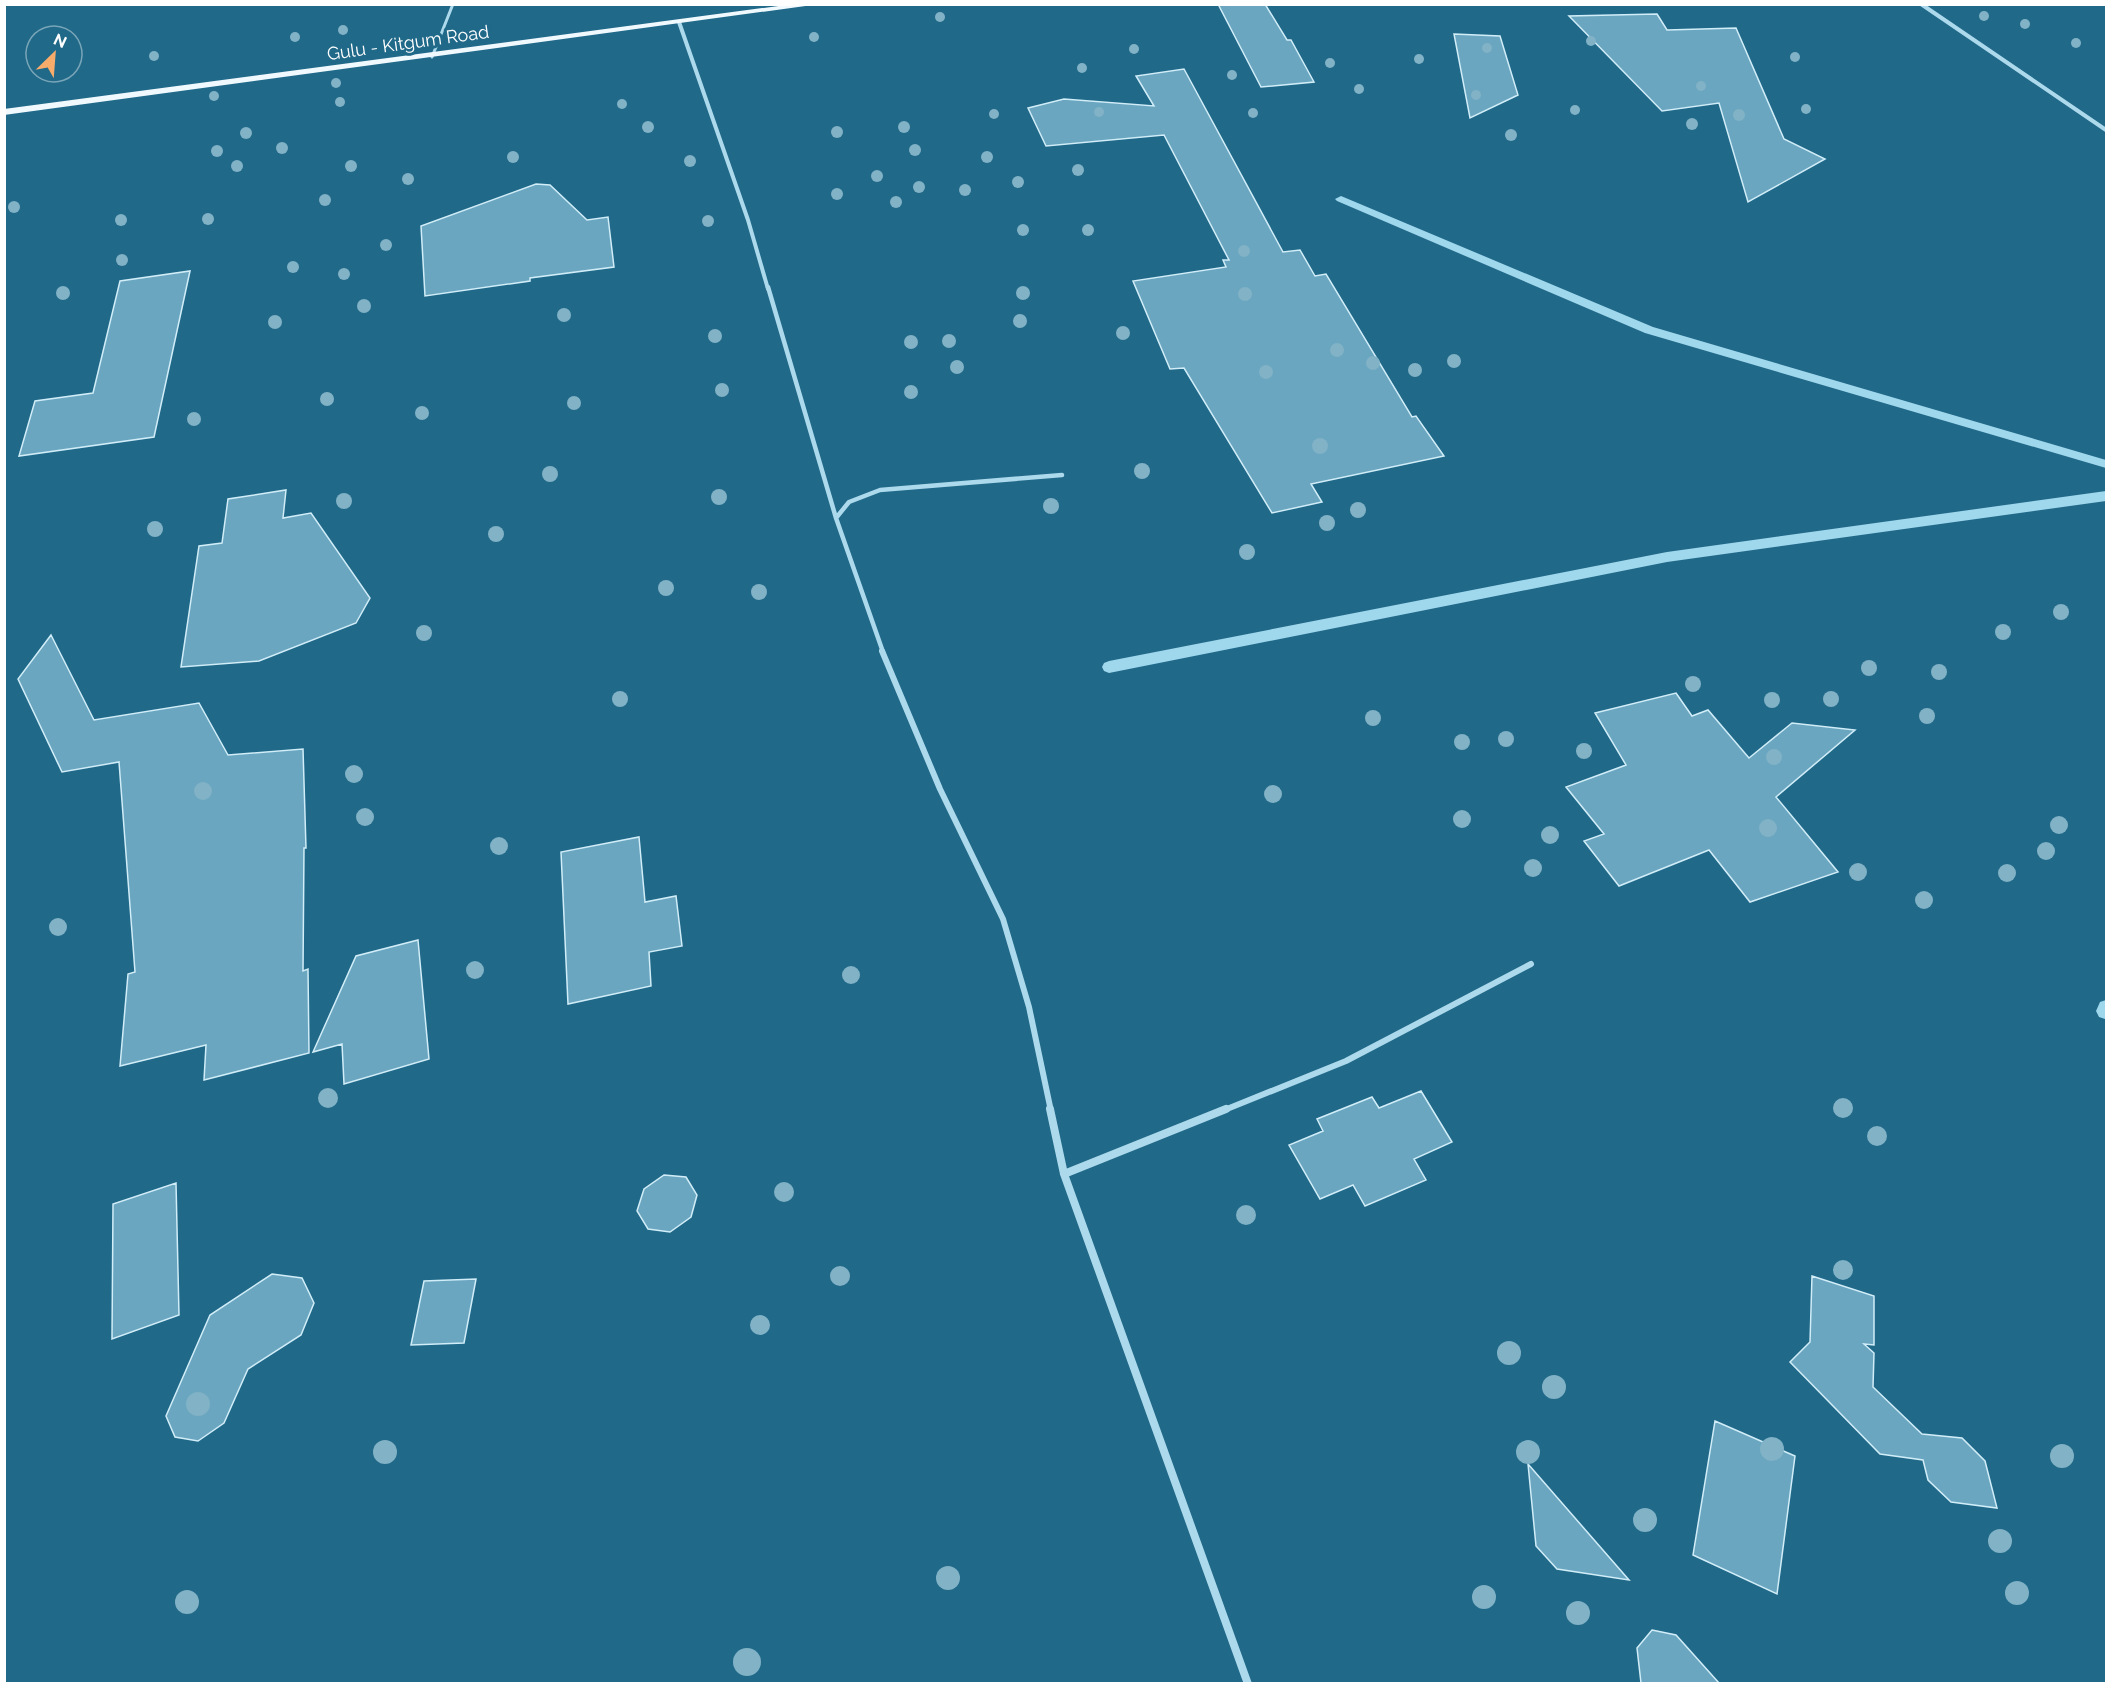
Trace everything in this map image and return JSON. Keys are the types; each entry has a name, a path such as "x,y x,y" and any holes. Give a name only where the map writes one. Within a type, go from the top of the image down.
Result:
{"main road":[{"name":"Gulu - Kitgum Road","path":"4,112 432,57 816,4"}],"street":[{"path":"1921,4 2106,130"},
{"path":"679,22 748,220 836,518 875,633 940,789 1002,919 1029,1007 1064,1174 1248,1683"},
{"path":"836,518 849,502 880,490 1062,475"},
{"path":"1064,1174 1346,1061 1531,964"}],"lane":[{"path":"432,57 453,4"}],"building":[{"path":"1218,4 1265,4 1287,40 1291,40 1314,82 1261,87"},
{"path":"1657,14 1667,30 1736,28 1784,139 1825,159 1748,202 1719,103 1662,111 1569,16"},
{"path":"1454,34 1500,36 1518,95 1470,118"},
{"path":"1184,69 1283,252 1300,250 1315,276 1326,274 1412,417 1416,416 1444,456 1311,484 1322,502 1272,513 1184,368 1170,369 1133,281 1226,267 1223,260 1229,260 1164,135 1046,146 1028,108 1064,99 1154,106 1136,76"},
{"path":"536,184 550,185 587,220 608,217 614,267 530,278 530,281 425,296 421,226"},
{"path":"190,271 154,437 19,456 35,401 93,393 120,281"},
{"path":"286,490 283,518 311,513 370,598 356,623 259,661 181,667 199,546 222,543 228,499"},
{"path":"51,635 94,720 199,703 228,755 303,749 306,848 304,848 303,971 308,969 309,1053 204,1080 206,1045 120,1066 128,974 135,972 119,762 62,772 18,679"},
{"path":"1676,693 1692,716 1708,710 1749,758 1792,723 1855,730 1776,797 1838,872 1750,902 1709,850 1619,886 1584,841 1604,834 1566,787 1626,765 1595,713"},
{"path":"639,837 645,902 676,896 682,946 649,952 651,986 568,1004 561,852"},
{"path":"418,940 429,1059 344,1084 342,1044 313,1052 356,956"},
{"path":"1421,1091 1452,1142 1414,1159 1426,1180 1365,1206 1353,1185 1320,1199 1289,1145 1323,1131 1317,1119 1372,1097 1379,1108"},
{"path":"664,1175 686,1177 697,1195 691,1217 670,1232 648,1229 637,1211 644,1189"},
{"path":"176,1183 179,1315 112,1339 113,1204"},
{"path":"272,1274 302,1278 314,1303 301,1335 248,1369 224,1423 198,1441 175,1437 166,1416 210,1315"},
{"path":"1812,1276 1874,1296 1874,1345 1864,1344 1874,1353 1873,1387 1922,1434 1962,1438 1985,1461 1997,1508 1951,1502 1928,1480 1923,1460 1880,1454 1790,1362 1810,1342"},
{"path":"476,1279 464,1343 411,1345 424,1281"},
{"path":"1715,1421 1795,1456 1777,1594 1693,1555"},
{"path":"1528,1464 1629,1580 1557,1569 1536,1546"},
{"path":"1652,1630 1676,1635 1719,1683 1641,1683 1637,1648"}],"waterway":[{"path":"1341,199 1649,330 2106,464"},
{"path":"1109,667 1667,557 2106,496"}]}
